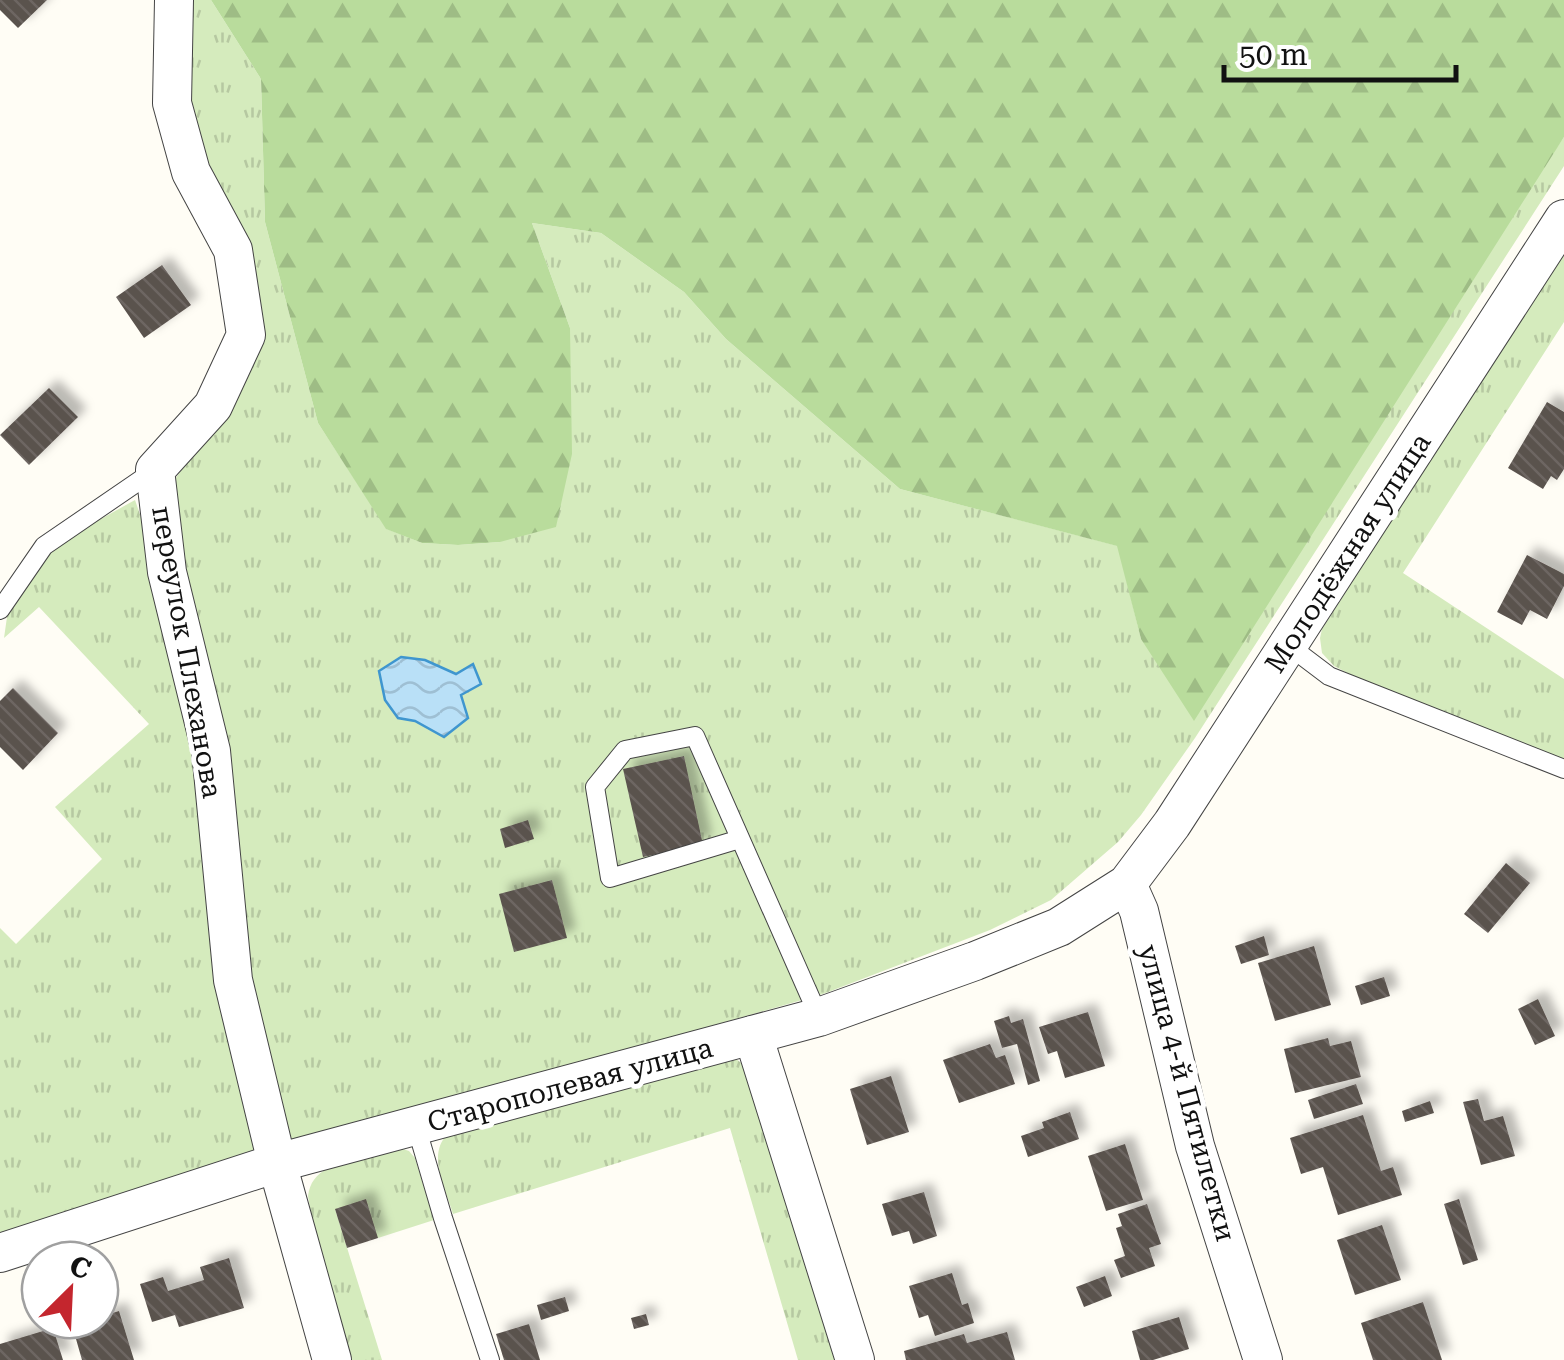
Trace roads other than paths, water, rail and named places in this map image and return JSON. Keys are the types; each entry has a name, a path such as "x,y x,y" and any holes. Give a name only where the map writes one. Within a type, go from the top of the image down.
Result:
{"street":[{"name":"переулок Плеханова","path":"174,0 172,103 191,172 233,250 246,335 213,406 155,470 167,572 210,750 233,980 277,1163 332,1360"},
{"name":"Молодёжная улица","path":"1127,884 1172,824 1564,220"},
{"name":"Старополевая улица","path":"0,1252 277,1163 819,1017 1059,928 1127,884"},
{"name":"улица 4-й Пятилетки","path":"1127,884 1139,910 1195,1146 1263,1360"},
{"path":"753,1035 855,1360"}],"lane":[{"path":"0,610 44,546 155,470"},
{"path":"1288,645 1330,676 1564,769"},
{"path":"740,839 610,878 595,787 626,750 695,736 819,1017"},
{"path":"416,1126 490,1360"}],"water":[{"path":"401,657 425,660 456,674 473,664 481,684 461,695 468,718 444,737 415,721 398,718 385,700 379,671"}]}
